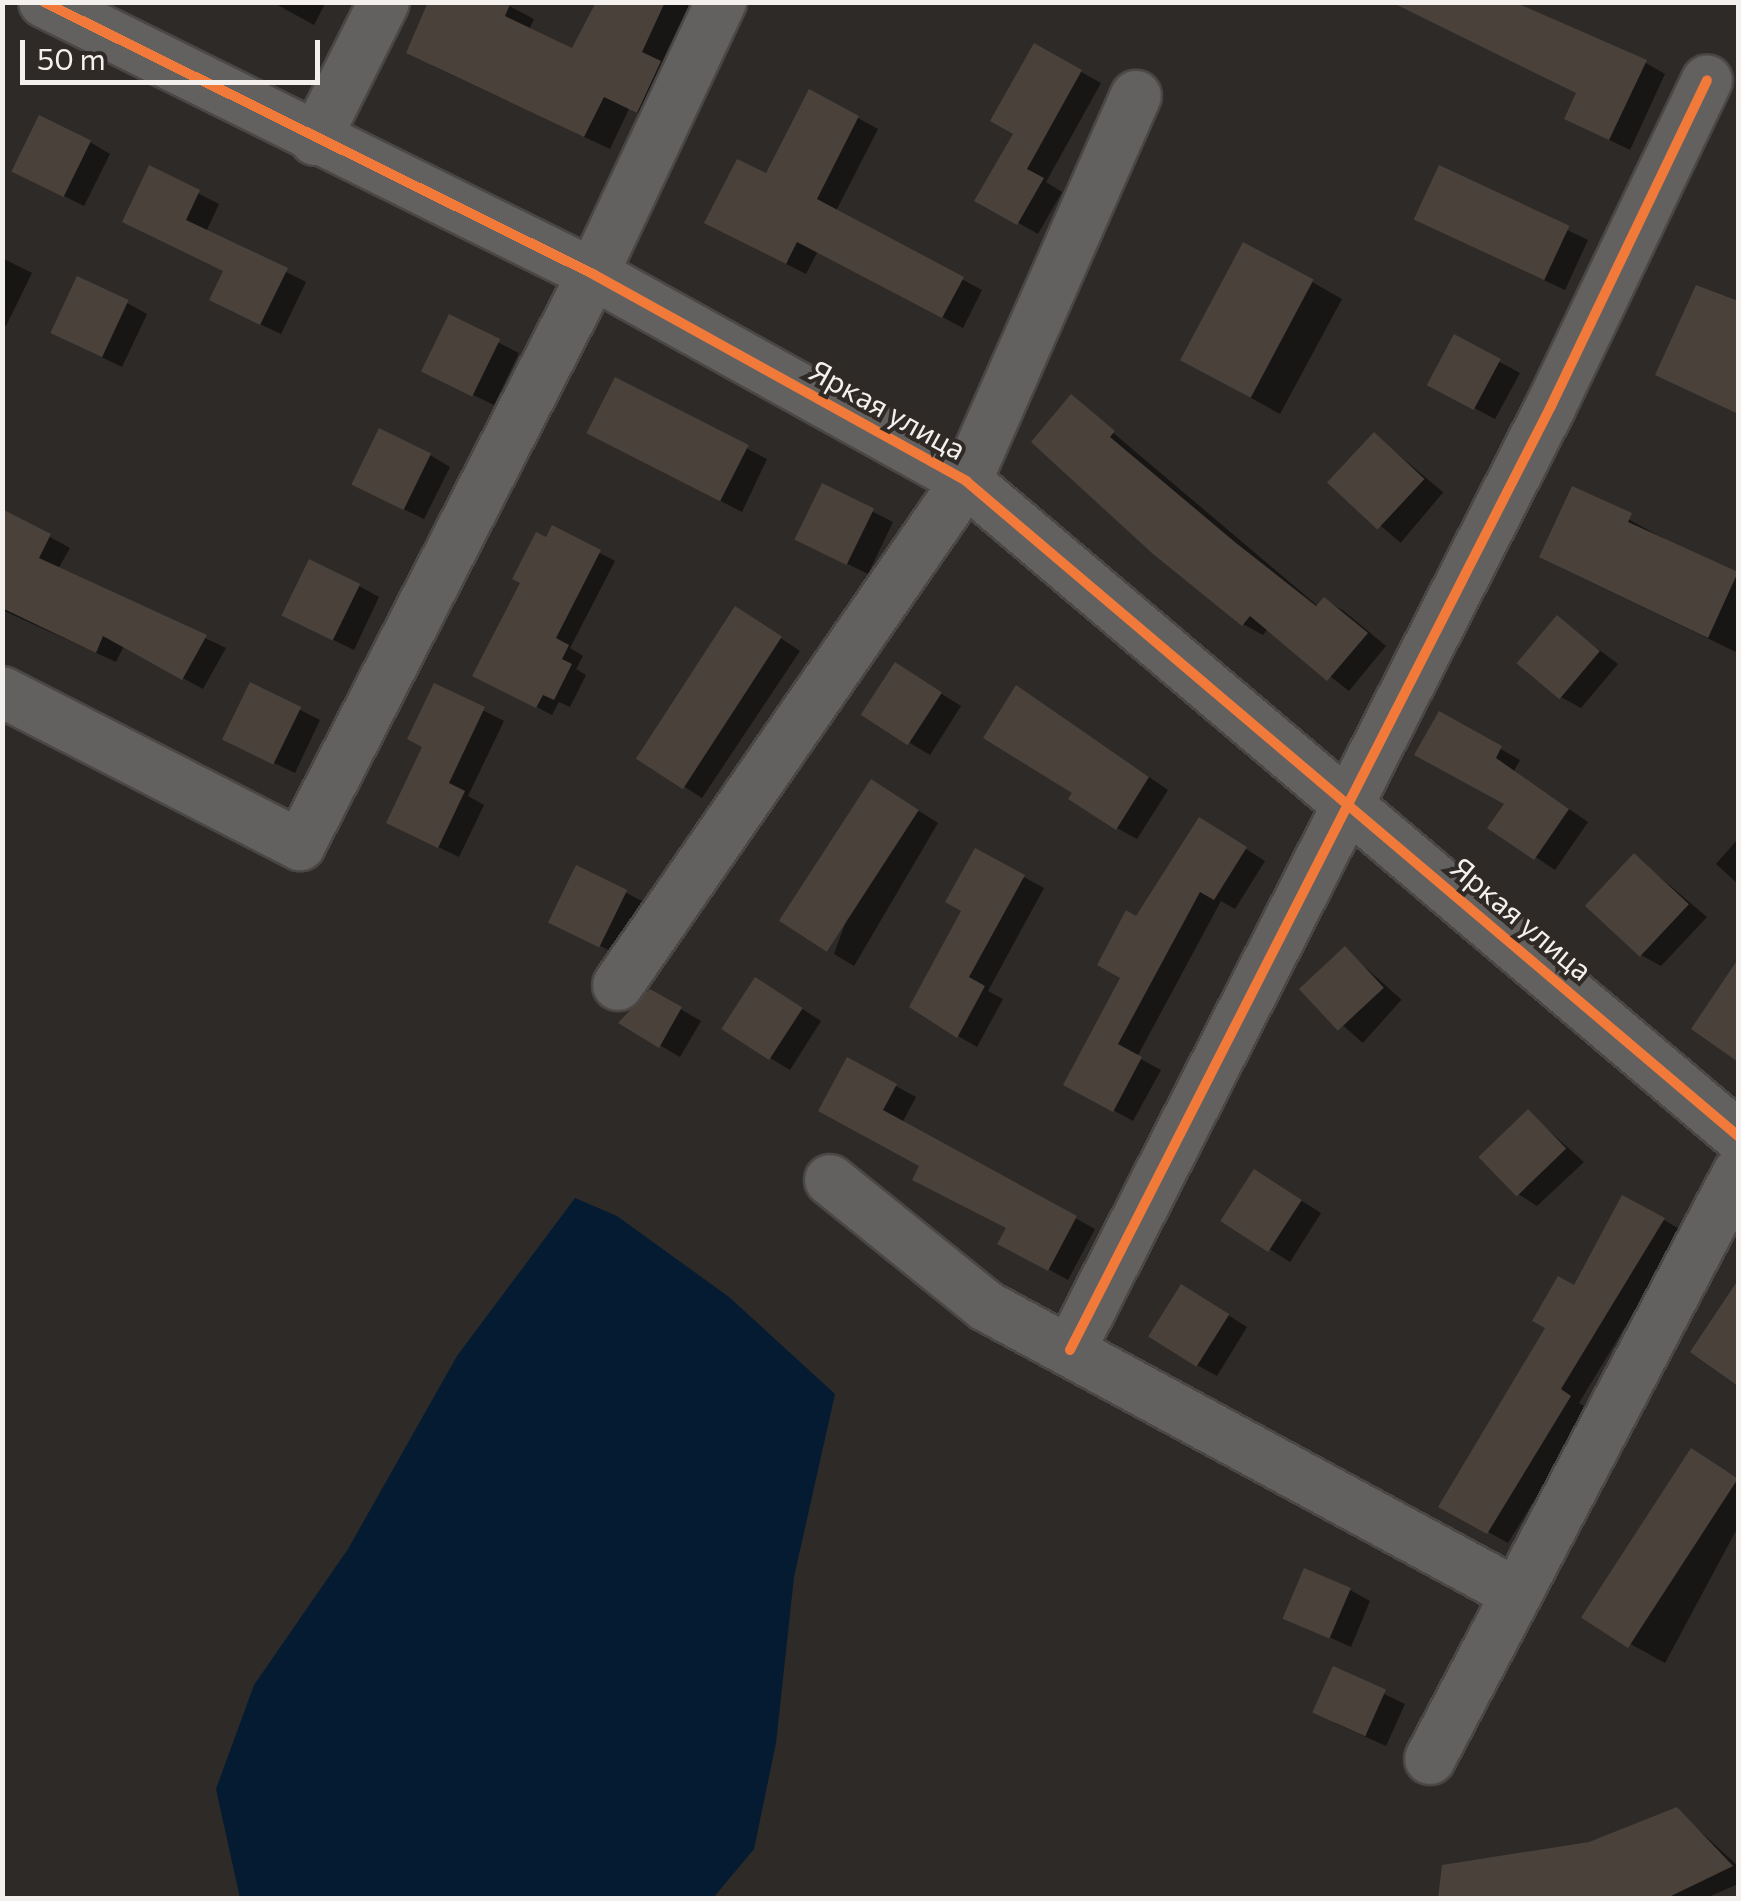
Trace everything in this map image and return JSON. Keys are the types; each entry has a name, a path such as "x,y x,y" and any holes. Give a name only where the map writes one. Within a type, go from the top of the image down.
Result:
{"street":[{"name":"Яркая улица","path":"44,2 314,140 593,274 966,481 1738,1136"},
{"path":"314,140 384,2"},
{"path":"2,692 300,845 593,274 721,2"},
{"path":"1070,1350 1345,800 1550,406 1707,81"},
{"path":"618,985 966,481 1136,96"},
{"path":"1430,1760 1738,1173"},
{"path":"830,1180 986,1306 1517,1594"}],"water":[{"path":"575,1198 617,1216 729,1297 835,1394 794,1577 776,1743 754,1849 713,1898 240,1898 216,1789 254,1685 348,1549 457,1356"}],"building":[{"path":"428,2 511,2 505,16 572,48 596,2 665,2 642,52 661,61 637,113 604,97 584,137 406,53"},
{"path":"1391,2 1514,2 1647,60 1609,140 1564,119 1576,93"},
{"path":"1034,43 1082,70 1027,169 1044,178 1017,225 974,201 1013,134 990,121"},
{"path":"809,89 859,116 817,199 964,277 942,318 797,242 786,264 704,223 737,159 766,173"},
{"path":"39,115 91,140 64,197 11,172"},
{"path":"149,165 200,190 186,220 288,268 260,325 209,300 223,271 122,222"},
{"path":"1439,165 1570,226 1544,280 1414,219"},
{"path":"1243,242 1314,280 1251,398 1180,360"},
{"path":"77,276 129,300 102,357 50,333"},
{"path":"1696,285 1738,301 1738,414 1655,375"},
{"path":"449,314 500,339 472,397 421,372"},
{"path":"1454,334 1501,359 1474,410 1427,385"},
{"path":"615,377 749,445 720,501 586,433"},
{"path":"1071,394 1115,431 1110,437 1236,543 1316,606 1324,597 1368,633 1327,681 1250,616 1242,626 1153,554 1031,442"},
{"path":"379,428 431,453 404,510 351,485"},
{"path":"1374,432 1424,479 1377,530 1327,482"},
{"path":"822,483 874,508 847,565 794,540"},
{"path":"1572,486 1632,513 1628,522 1738,572 1708,638 1539,557"},
{"path":"2,509 51,534 39,558 207,635 182,680 103,636 96,653 2,608"},
{"path":"552,525 601,550 556,638 569,645 562,659 572,664 554,700 543,695 536,708 472,676 520,583 512,579 536,532 546,537"},
{"path":"309,559 360,584 333,641 281,616"},
{"path":"735,606 782,636 683,789 636,759"},
{"path":"1557,615 1600,651 1559,699 1517,663"},
{"path":"895,662 942,692 908,745 861,715"},
{"path":"250,682 301,707 273,765 222,740"},
{"path":"434,683 485,707 449,783 465,791 438,848 386,823 422,747 407,739"},
{"path":"1016,685 1149,777 1116,830 1068,799 1072,793 983,738"},
{"path":"1439,711 1502,746 1496,758 1569,809 1534,860 1487,828 1504,804 1414,755"},
{"path":"871,779 919,810 827,952 779,921"},
{"path":"1199,817 1247,847 1214,900 1200,892 1118,1044 1142,1057 1113,1112 1063,1085 1120,978 1097,965 1126,910 1136,916"},
{"path":"975,848 1025,875 969,977 985,986 957,1038 909,1007 961,911 945,902"},
{"path":"1634,853 1689,904 1640,957 1585,906"},
{"path":"576,865 627,890 599,948 548,923"},
{"path":"1345,946 1384,988 1338,1031 1299,989"},
{"path":"1738,959 1738,1062 1691,1029"},
{"path":"755,977 803,1008 769,1060 721,1029"},
{"path":"650,989 682,1007 659,1048 618,1023"},
{"path":"847,1057 897,1084 883,1110 1077,1216 1048,1271 997,1244 1006,1228 912,1180 919,1166 818,1111"},
{"path":"1528,1109 1566,1149 1517,1196 1478,1157"},
{"path":"1254,1169 1302,1200 1268,1252 1220,1221"},
{"path":"1622,1195 1665,1218 1561,1389 1571,1396 1487,1534 1438,1507 1545,1328 1532,1321 1558,1276 1574,1285"},
{"path":"1738,1280 1738,1386 1690,1352"},
{"path":"1181,1284 1229,1314 1196,1367 1148,1337"},
{"path":"1691,1448 1738,1478 1628,1648 1581,1617"},
{"path":"1304,1568 1351,1588 1329,1639 1283,1619"},
{"path":"1333,1666 1386,1690 1365,1736 1312,1713"},
{"path":"1677,1807 1733,1866 1667,1898 1438,1898 1442,1865 1589,1842"}],"cycle path":[{"path":"44,2 593,274 966,481 1738,1136"},
{"path":"1070,1350 1551,406 1707,81"}]}
